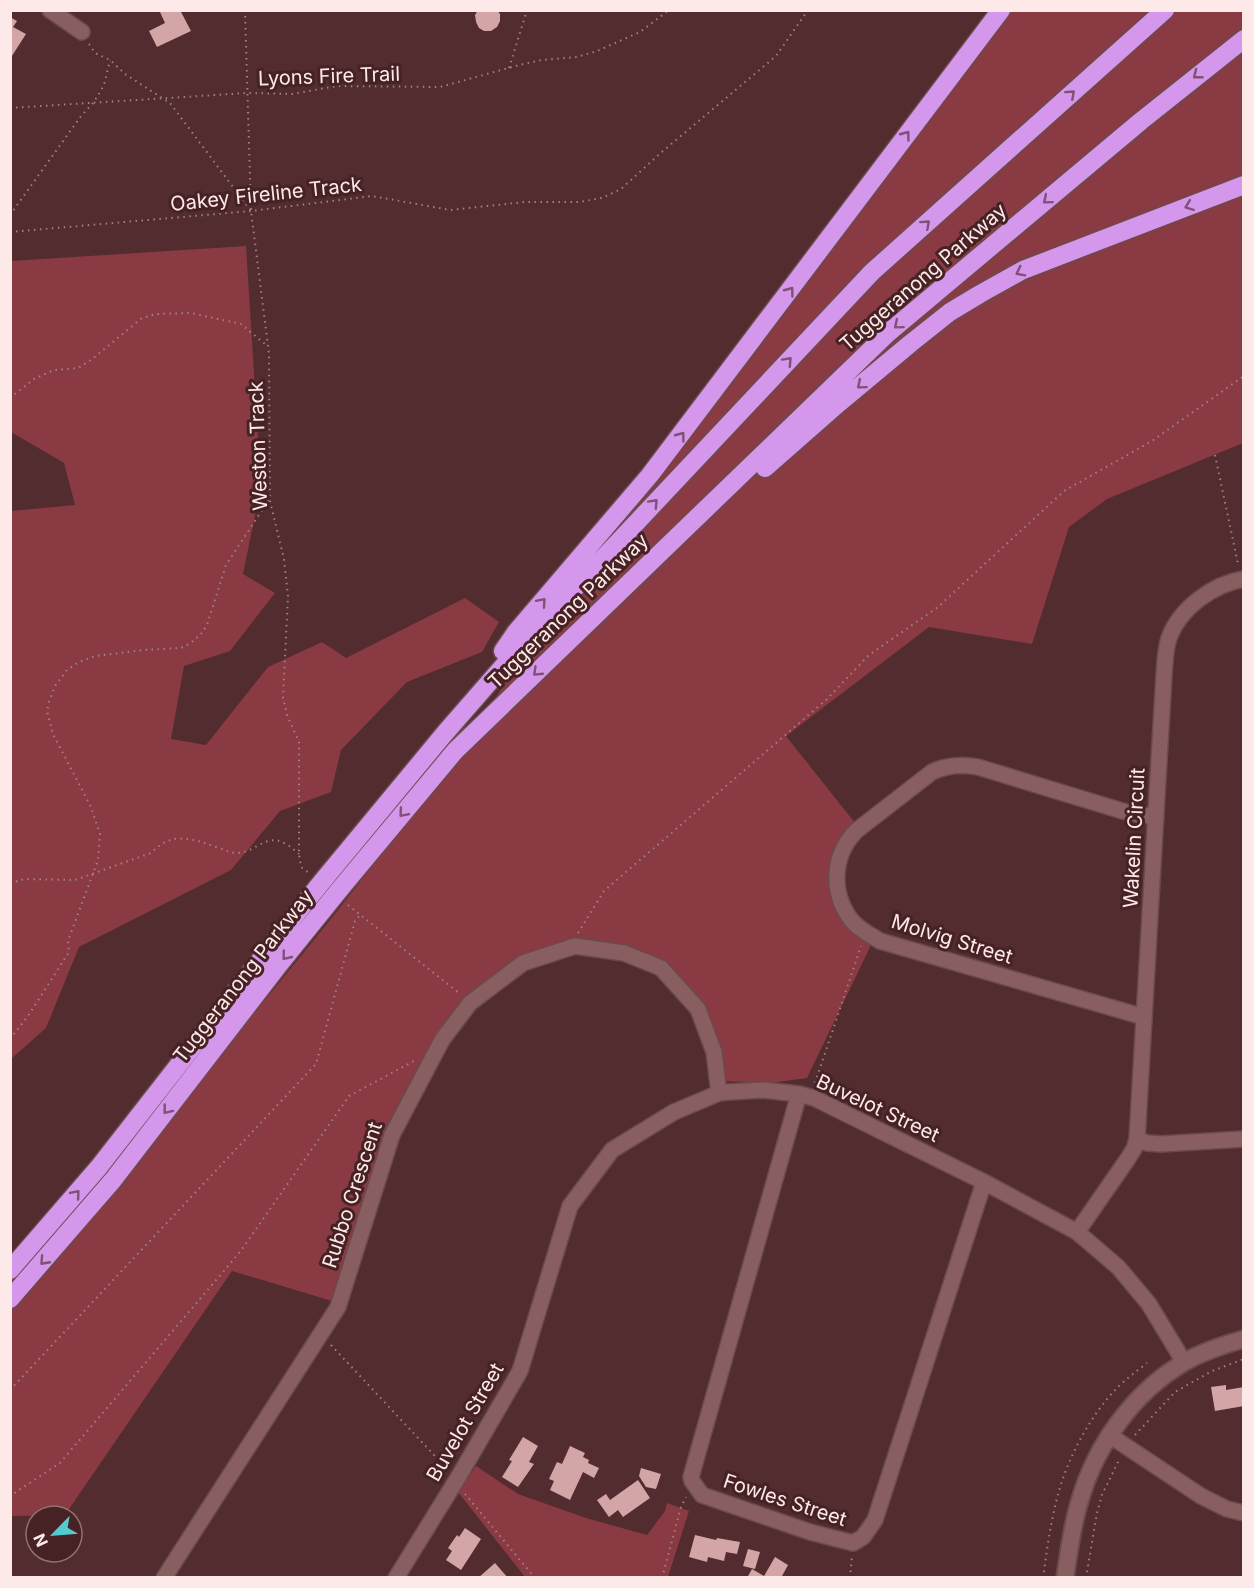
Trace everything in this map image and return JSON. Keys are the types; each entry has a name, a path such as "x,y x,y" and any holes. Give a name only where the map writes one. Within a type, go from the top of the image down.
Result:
{"highway":[{"path":"445,733 516,632 650,475 1001,10"},
{"name":"Tuggeranong Parkway","path":"10,1299 113,1180 281,962 330,885 445,733 526,640 872,272 1165,10"},
{"name":"Tuggeranong Parkway","path":"330,885 455,751 888,333 1141,121 1244,39"},
{"path":"579,632 840,403 950,312 1023,270 1244,185"},
{"name":"Tuggeranong Parkway","path":"10,1270 99,1167 316,905"}],"street":[{"path":"50,10 82,32"},
{"name":"Wakelin Circuit","path":"1077,1232 1127,1160 1134,1149 1137,1138 1164,675 1169,639 1187,610 1198,600 1223,585 1242,579"},
{"name":"Molvig Street","path":"1144,1017 880,941 855,924 849,916 842,906 836,879 843,848 856,831 932,772 942,767 966,765 978,767 1129,813 1156,817"},
{"name":"Rubbo Crescent","path":"164,1578 338,1307 392,1134 441,1040 470,1003 523,963 575,946 624,953 661,968 698,1010 714,1052 719,1094"},
{"name":"Buvelot Street","path":"396,1578 520,1371 570,1206 612,1150 674,1112 719,1094 763,1090 807,1096 984,1182 1077,1232 1118,1267 1149,1305 1184,1362"},
{"path":"692,1481 691,1477 807,1096"},
{"path":"1137,1138 1147,1143 1161,1144 1244,1139"},
{"name":"Fowles Street","path":"692,1481 702,1495 810,1532 853,1543 863,1537 875,1520 984,1182"},
{"path":"1065,1578 1071,1538 1092,1466 1123,1416 1161,1378 1184,1362 1222,1346 1244,1340"},
{"path":"1109,1436 1201,1496 1227,1509 1244,1513"}],"path":[{"name":"Weston Track","path":"245,10 251,211 268,347 270,498 284,558 288,596 283,698 287,715 299,742 301,867 330,885"},
{"path":"509,68 527,10"},
{"name":"Lyons Fire Trail","path":"10,108 247,93 292,94 337,86 440,87 542,60 577,57 597,51 640,32 669,10"},
{"name":"Oakey Fireline Track","path":"10,232 251,211 372,196 450,210 525,202 579,202 602,198 621,189 776,56 808,10"},
{"path":"82,32 95,53 110,60 125,74 170,103 251,211"},
{"path":"10,215 81,116 94,102 104,85 110,60"},
{"path":"10,398 34,380 54,370 78,368 142,318 156,314 191,313 241,324 268,347"},
{"path":"570,948 603,891 826,700 869,655 938,607 1064,491 1152,441 1244,376"},
{"path":"1215,454 1242,579"},
{"path":"10,1039 69,952 68,941 98,860 100,834 92,807 53,734 47,711 55,686 67,670 95,656 181,648 191,643 207,625 226,565 270,498"},
{"path":"10,883 25,879 75,880 151,853 157,847 177,837 189,838 233,853 243,852 274,839 284,842 299,854"},
{"path":"330,885 360,915 470,1003"},
{"path":"10,1390 316,1064 355,921 360,915"},
{"path":"807,1096 814,1087 866,932"},
{"path":"10,1497 60,1463 240,1252 349,1096 409,1063 435,1052"},
{"path":"320,1335 434,1455 439,1454 450,1467"},
{"path":"662,1578 681,1507 692,1481"},
{"path":"455,1482 535,1578"},
{"path":"850,1578 853,1543"}],"shaded area":[{"path":"1005,11 1243,11 1243,443 1107,499 1069,527 1032,644 929,627 786,736 859,828 836,874 837,914 872,943 807,1078 770,1083 724,1081 718,1050 663,965 575,942 521,960 435,1038 387,1128 332,1301 232,1271 73,1504 24,1504 24,1516 11,1516 11,1307 35,1284 334,915 465,748 567,582"},
{"path":"246,246 261,486 243,574 275,593 230,651 184,666 171,739 206,745 268,667 322,642 346,658 465,598 499,622 482,652 407,682 341,750 331,792 280,811 231,870 79,947 46,1028 11,1059 11,511 75,505 64,463 11,432 11,261"},
{"path":"476,1466 518,1494 586,1518 647,1535 665,1511 667,1503 689,1511 668,1577 525,1577 458,1492"}],"building":[{"path":"180,10 191,31 157,47 149,31 165,23 160,12"},
{"path":"478,10 497,10 500,14 500,21 497,27 491,31 479,28 475,15"},
{"path":"10,17 17,21 13,27 26,34 10,59"},
{"path":"1226,1385 1226,1390 1244,1387 1244,1406 1215,1411 1211,1387"},
{"path":"523,1437 538,1446 529,1462 534,1464 518,1487 502,1477"},
{"path":"570,1446 585,1453 583,1457 589,1460 588,1463 599,1468 594,1478 583,1472 570,1500 550,1490 554,1481 549,1479 557,1462 562,1464"},
{"path":"641,1468 661,1474 656,1489 646,1487 639,1476"},
{"path":"638,1480 650,1498 623,1517 618,1510 609,1517 597,1500 606,1494 610,1500"},
{"path":"465,1528 481,1539 461,1570 446,1560 452,1551 448,1548"},
{"path":"695,1535 740,1542 737,1554 726,1552 724,1561 708,1557 707,1562 689,1557"},
{"path":"748,1549 760,1552 755,1569 743,1566"},
{"path":"775,1557 788,1565 781,1578 747,1578 752,1569 764,1576"},
{"path":"495,1563 508,1578 478,1578"}]}
